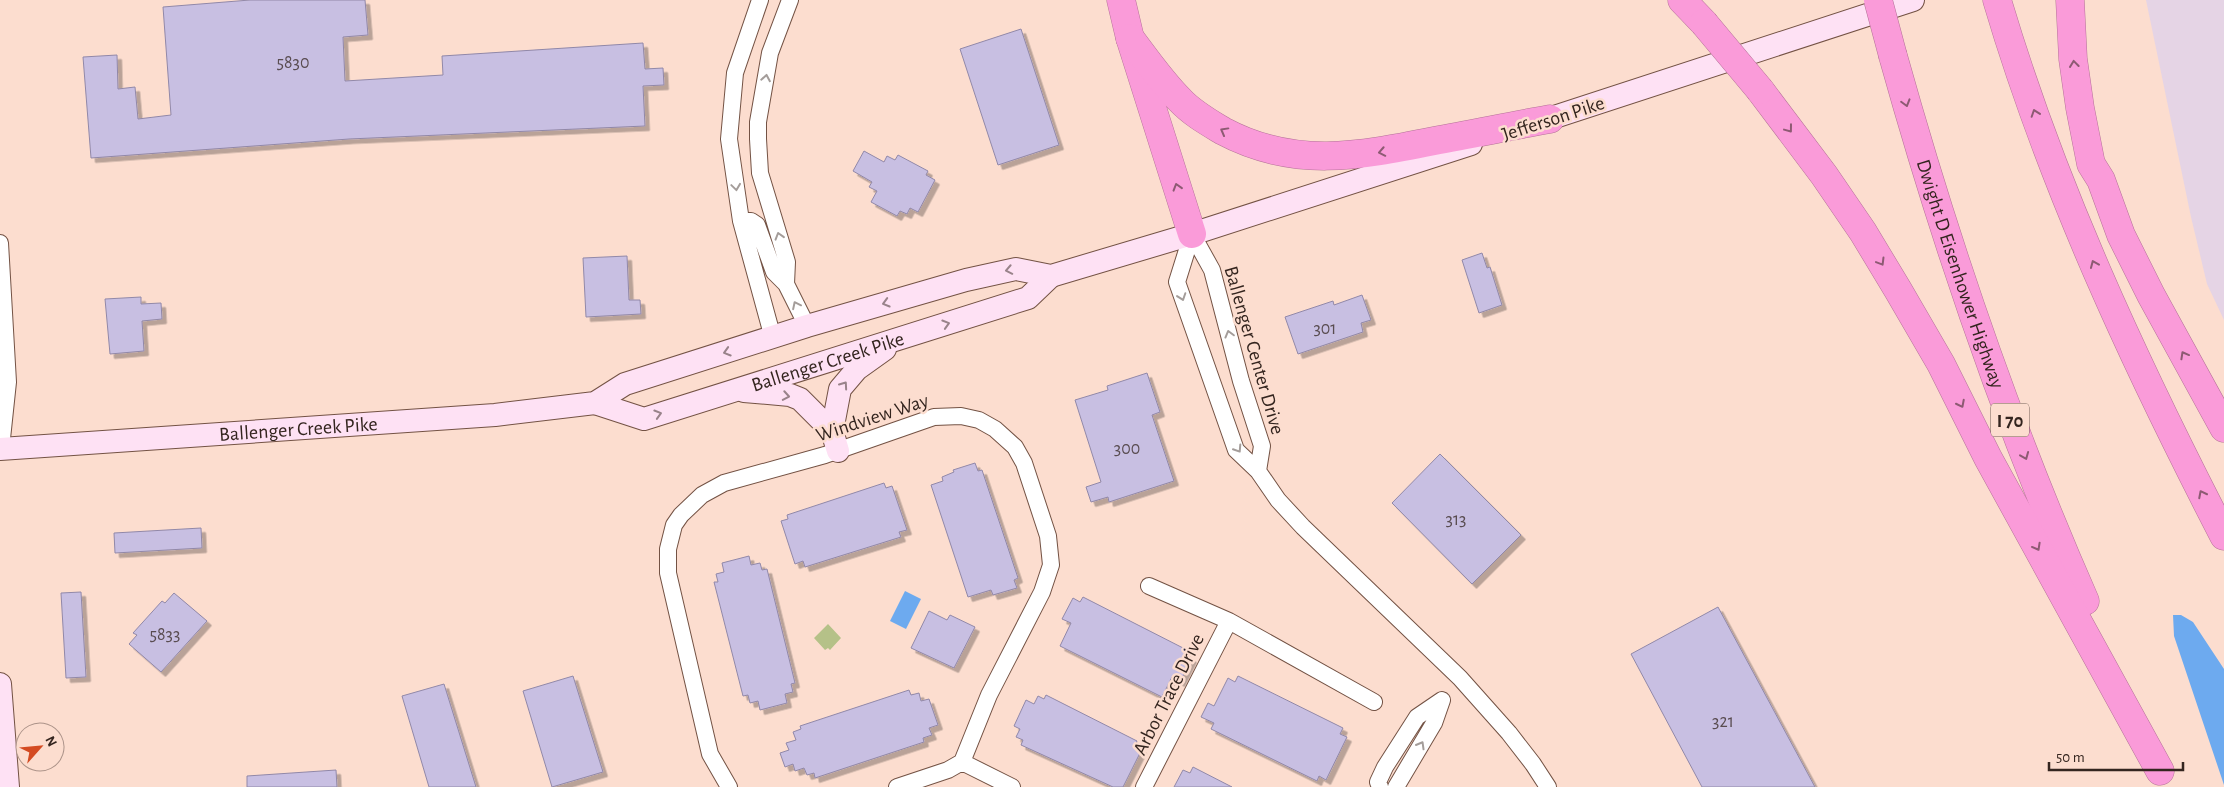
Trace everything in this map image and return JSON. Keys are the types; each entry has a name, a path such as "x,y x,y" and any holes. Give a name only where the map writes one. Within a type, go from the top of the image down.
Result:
{"highway":[{"path":"1121,0 1130,38 1192,234"},
{"path":"1682,0 1704,23 1760,90 1824,175 1863,232 1941,364 1988,458 2164,779"},
{"name":"Dwight D Eisenhower Highway","path":"1878,0 1925,172 2007,413 2065,555 2164,779"},
{"path":"2070,0 2072,50 2080,108 2092,164 2101,180 2121,235 2151,295 2224,428"},
{"path":"1999,9 2040,126 2081,233 2137,364 2224,536"},
{"path":"1130,38 1156,74 1180,101 1207,122 1235,137 1264,149 1296,156 1330,157 1368,154 1550,119"},
{"path":"2092,164 2088,184 2105,241 2180,452"}],"main road":[{"name":"Jefferson Pike","path":"1192,234 1913,0"},
{"name":"Ballenger Creek Pike","path":"596,402 644,419 738,390 825,360 900,339 1028,298 1051,276 1192,234"},
{"name":"Ballenger Creek Pike","path":"0,454 495,416 596,402 624,384 806,326 966,280 1016,268 1051,276"},
{"path":"835,441 840,389 857,369 900,339"},
{"path":"738,390 790,396 800,399 835,441"},
{"path":"0,684 8,787"}],"street":[{"path":"760,0 735,73 729,139 741,221 773,338"},
{"path":"786,284 787,262 760,174 758,122 770,53 790,0"},
{"path":"741,221 750,221 757,225 774,272 786,284 806,326"},
{"path":"1192,234 1177,282 1236,450 1258,471 1278,500 1303,527 1460,678 1509,733 1548,787"},
{"name":"Ballenger Center Drive","path":"1192,234 1212,270 1241,381 1262,446 1258,471"},
{"path":"0,243 8,382 0,454"},
{"name":"Windview Way","path":"729,787 710,754 670,582 667,561 670,536 674,525 681,515 710,490 724,483 835,441 934,418 952,416 979,420 995,428 1009,440 1024,463 1048,536 1051,565 1042,592 988,695 962,762"},
{"name":"Arbor Trace Drive","path":"1149,586 1229,621 1374,702"},
{"name":"Arbor Trace Drive","path":"1144,787 1229,621"},
{"path":"1380,787 1378,782 1385,767 1417,717 1442,700 1460,678"},
{"path":"1396,787 1434,723 1442,700"},
{"path":"897,787 948,770 962,762 1012,787"}],"shaded area":[{"path":"2146,0 2224,0 2224,320 2207,284 2191,217"}],"green space":[{"path":"828,624 841,638 830,650 828,648 825,650 814,638"}],"water":[{"path":"905,591 921,599 906,629 890,621"},
{"path":"2173,615 2181,615 2193,622 2224,669 2224,785 2174,636"}],"building":[{"path":"250,0 365,0 368,35 343,37 345,81 443,75 442,56 643,43 645,69 663,68 664,85 643,86 645,126 349,139 91,158 83,57 117,55 118,89 135,87 138,119 171,115 163,7"},
{"path":"1021,29 1059,145 998,165 960,49"},
{"path":"864,151 884,162 887,156 895,160 898,155 928,171 926,175 935,180 918,212 910,208 907,214 900,211 897,216 871,202 877,191 869,187 872,182 853,171"},
{"path":"1482,253 1487,268 1490,267 1502,305 1479,313 1462,260"},
{"path":"627,256 629,300 640,300 641,314 586,317 583,258"},
{"path":"1362,295 1371,320 1361,323 1363,332 1298,354 1285,317 1333,301 1334,305"},
{"path":"141,297 141,304 161,303 162,319 142,321 144,351 110,354 105,299"},
{"path":"1147,373 1160,412 1152,415 1174,481 1109,502 1108,497 1091,502 1086,487 1101,482 1075,400 1108,390 1107,386"},
{"path":"1440,454 1521,535 1472,584 1392,503"},
{"path":"975,463 978,471 982,470 1018,578 1014,580 1017,588 993,595 991,590 968,597 931,485 943,481 942,477 954,472 953,470"},
{"path":"884,483 886,488 892,486 907,530 899,532 901,537 805,567 803,561 795,564 781,521 788,519 787,515"},
{"path":"201,528 202,548 115,553 114,533"},
{"path":"749,556 751,565 760,563 762,570 767,569 795,683 791,684 793,692 785,694 787,703 760,710 758,701 750,703 748,695 743,696 714,582 718,582 716,574 724,572 722,563"},
{"path":"81,592 86,677 66,678 61,593"},
{"path":"174,593 207,621 161,672 129,644 137,635 133,633 162,601 165,603"},
{"path":"1083,597 1187,650 1184,655 1192,658 1180,682 1172,677 1162,697 1060,646 1071,623 1062,619 1073,598 1080,602"},
{"path":"1718,607 1815,787 1702,787 1631,654"},
{"path":"929,611 947,620 950,615 975,627 954,668 911,648"},
{"path":"573,676 603,772 552,787 523,691"},
{"path":"1238,676 1343,728 1340,734 1347,737 1326,780 1319,776 1317,781 1211,729 1214,723 1201,717 1208,703 1214,706 1228,678 1235,682"},
{"path":"444,684 476,787 429,787 402,696"},
{"path":"909,690 911,695 919,693 921,701 929,699 938,725 929,728 932,735 923,738 924,742 815,778 814,773 807,775 804,768 795,771 793,764 785,767 780,753 789,750 786,743 796,740 793,732 801,729 800,726"},
{"path":"1046,695 1137,741 1135,746 1142,749 1123,787 1113,787 1021,745 1023,740 1016,737 1020,729 1014,726 1026,700 1034,704 1038,696 1044,699"},
{"path":"1193,767 1232,787 1174,787 1183,770 1190,773"},
{"path":"336,770 337,787 247,787 247,776"}]}
